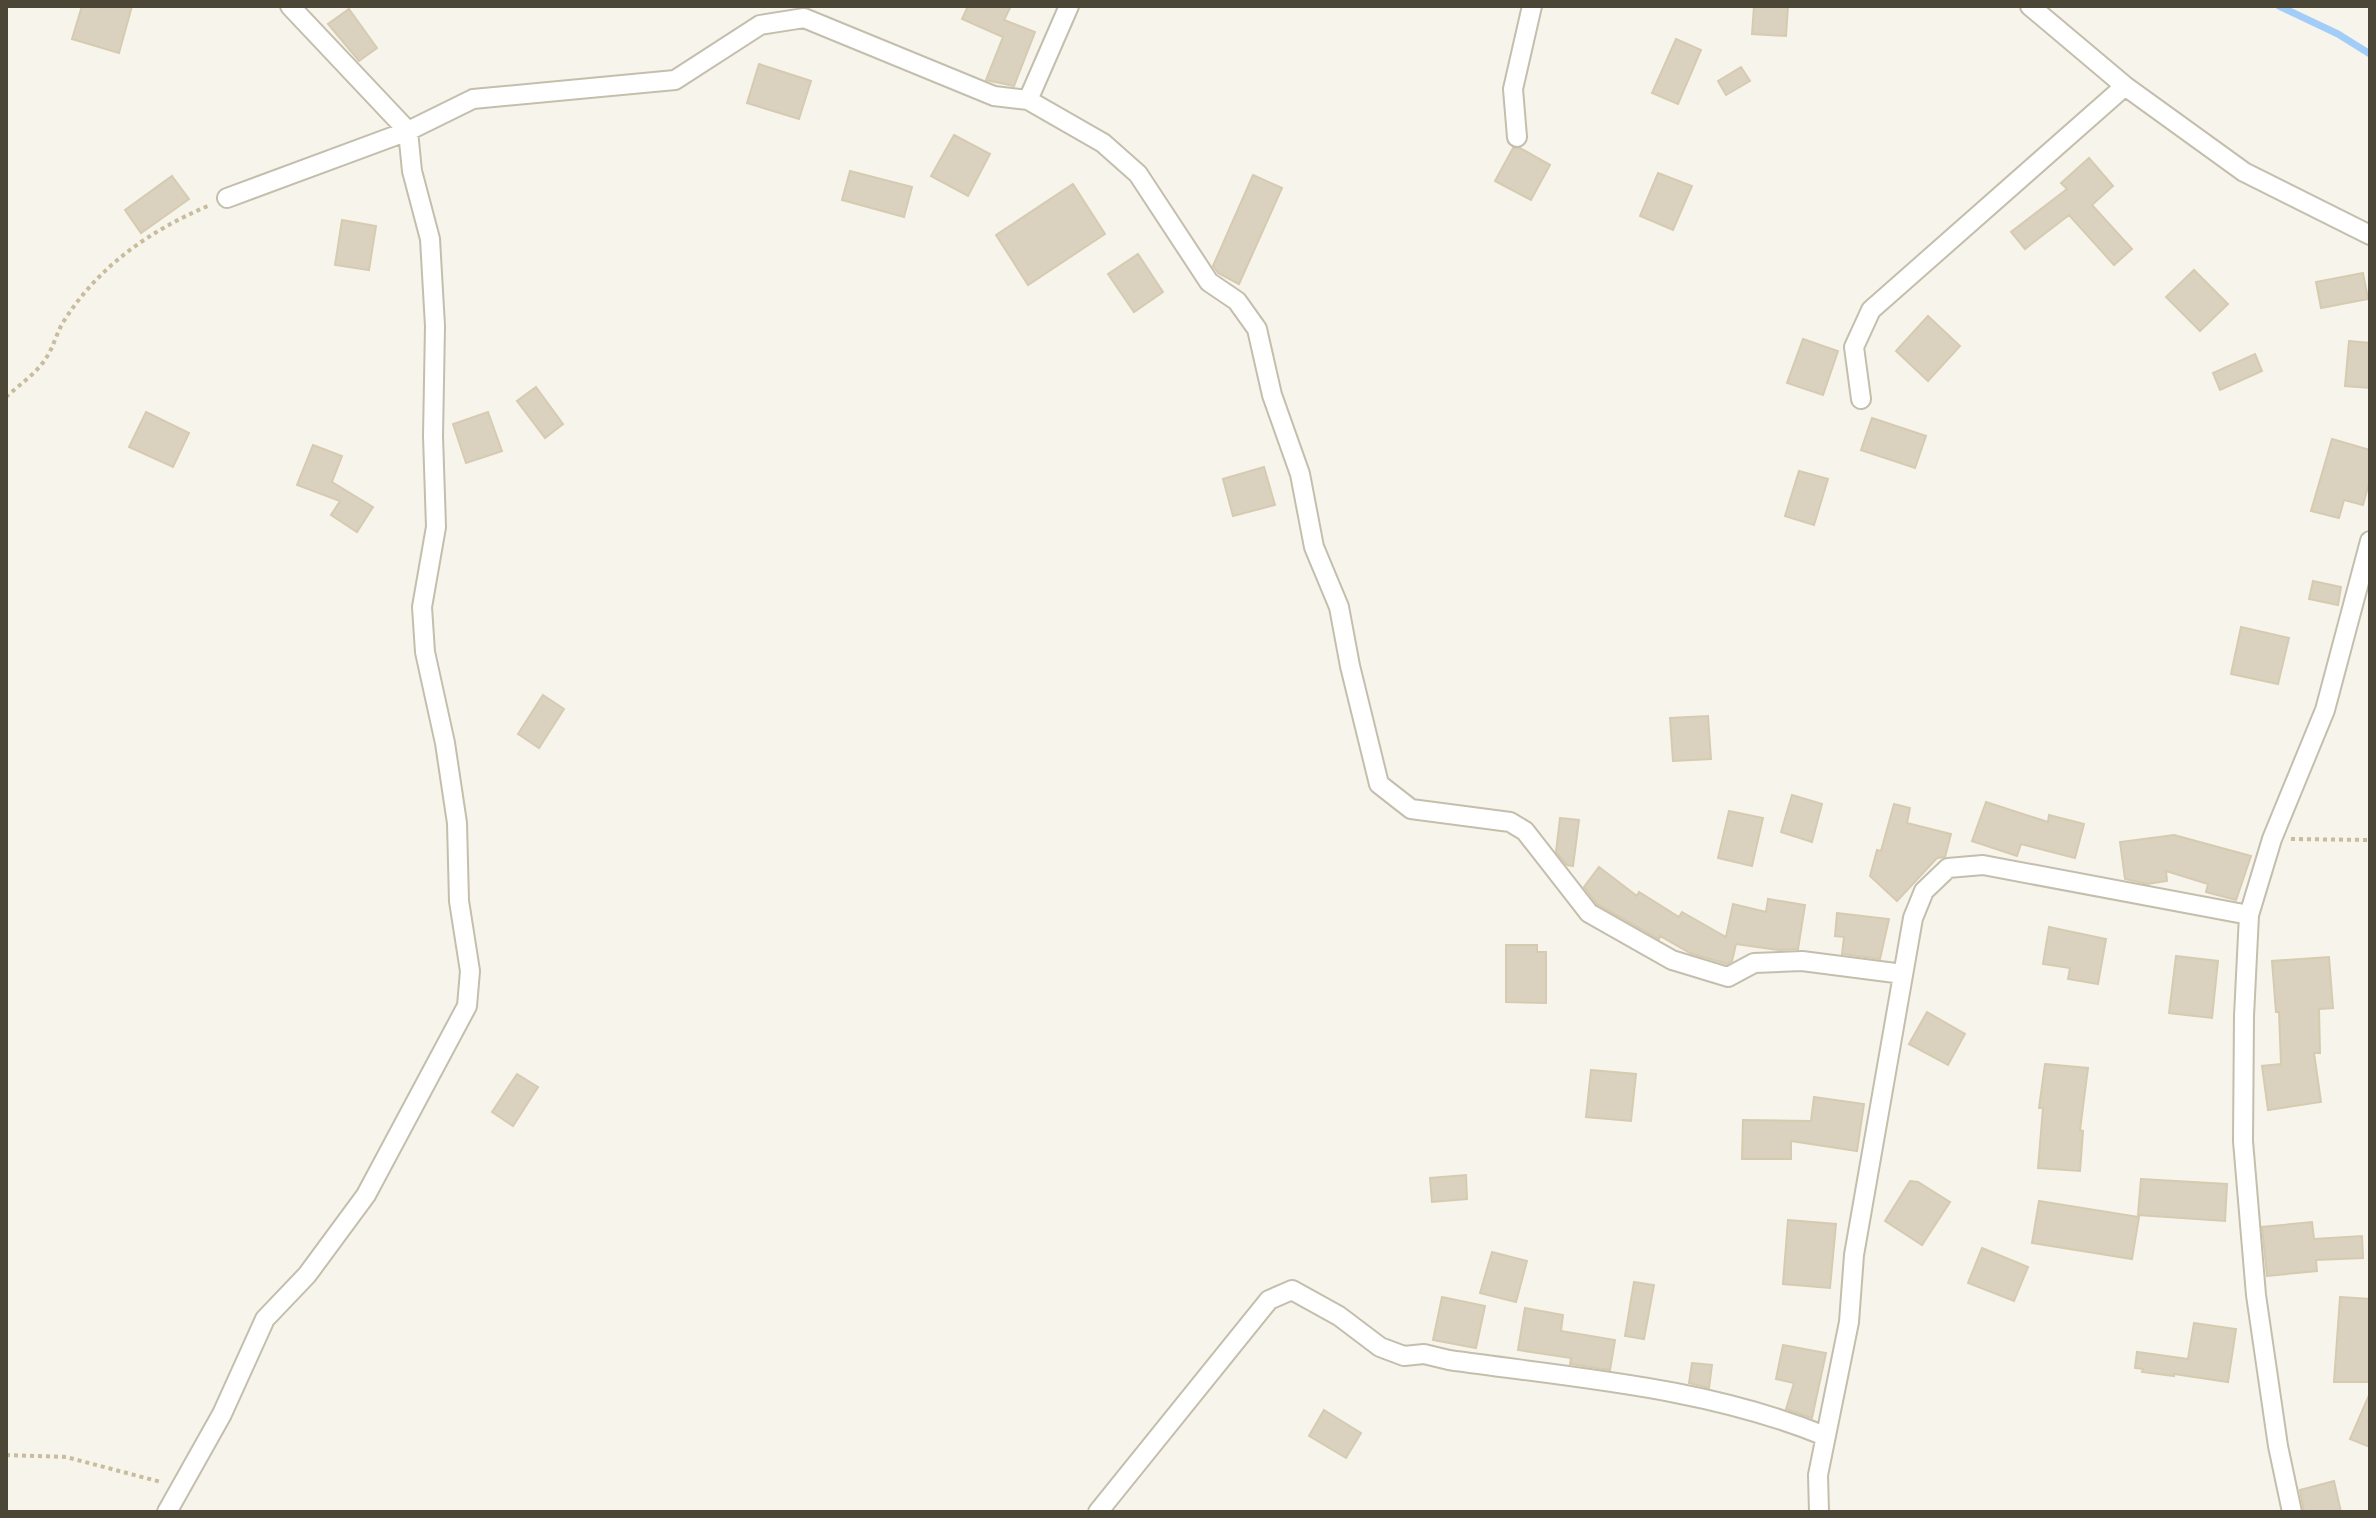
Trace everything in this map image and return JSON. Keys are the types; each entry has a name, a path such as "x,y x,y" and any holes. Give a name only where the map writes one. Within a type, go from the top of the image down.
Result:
{"street":[{"path":"167,1512 222,1414 265,1319 307,1275 366,1195 467,1006 470,971 459,901 457,823 445,743 425,652 422,607 436,527 433,436 435,326 430,239 412,171 408,131 290,6"},
{"path":"1028,100 1069,6"},
{"path":"1517,137 1513,89 1532,6"},
{"path":"2030,6 2125,86 2244,172 2370,235"},
{"path":"227,198 408,131 473,99 675,80 760,25 808,12 994,96 1028,100 1103,143 1138,174 1209,282 1237,301 1257,329 1272,395 1300,474 1314,547 1339,607 1379,784 1411,809 1510,822 1525,831 1589,913 1672,960 1728,977 1754,963 1802,961 1903,974"},
{"path":"1861,399 1854,347 1871,310 2125,86"},
{"path":"2292,1512 2278,1446 2256,1295 2243,1141 2249,915 2272,839 2325,710 2370,541"},
{"path":"1819,1512 1818,1475 1849,1322 1854,1255 1913,918 1924,891 1948,868 1983,865 2249,915"},
{"path":"1098,1512 1269,1300 1292,1290 1339,1316 1380,1347 1404,1356 1424,1354 1663,1390 1785,1420 1825,1436"}],"path":[{"path":"6,397 46,359 62,324 92,286 128,249 175,221 227,198"},
{"path":"2272,839 2370,840"},
{"path":"6,1455 66,1457 179,1486"}],"building":[{"path":"82,6 132,6 119,53 72,39"},
{"path":"968,6 1011,6 1004,20 1035,32 1014,86 986,80 1003,37 962,19"},
{"path":"1754,6 1788,6 1786,36 1752,34"},
{"path":"349,9 377,48 359,61 328,24"},
{"path":"1676,39 1701,50 1678,104 1652,93"},
{"path":"759,64 811,81 799,119 747,103"},
{"path":"1741,67 1750,81 1726,95 1718,81"},
{"path":"954,135 990,154 968,196 931,176"},
{"path":"1513,148 1520,148 1550,165 1531,200 1495,181"},
{"path":"2089,158 2113,186 2092,205 2132,249 2114,265 2069,215 2025,249 2011,232 2067,189 2061,183"},
{"path":"850,171 912,187 904,217 842,200"},
{"path":"1658,173 1692,186 1673,230 1640,216"},
{"path":"1253,175 1282,188 1239,284 1218,273 1213,266"},
{"path":"172,176 189,199 141,233 125,210"},
{"path":"1073,184 1105,234 1028,285 996,235"},
{"path":"342,220 376,226 369,270 335,265"},
{"path":"1138,254 1163,292 1134,312 1108,274"},
{"path":"2194,270 2228,304 2200,331 2166,297"},
{"path":"2363,273 2368,299 2321,308 2316,282"},
{"path":"1928,316 1960,346 1928,381 1896,351"},
{"path":"1803,339 1838,351 1823,395 1787,383"},
{"path":"2349,341 2370,343 2370,388 2345,386"},
{"path":"2255,354 2262,371 2220,390 2213,373"},
{"path":"536,387 563,424 545,438 517,401"},
{"path":"146,412 189,433 173,467 129,447"},
{"path":"488,412 502,451 466,463 453,424"},
{"path":"1872,418 1926,436 1915,468 1861,450"},
{"path":"2332,439 2370,450 2370,479 2363,505 2344,500 2339,518 2311,511"},
{"path":"313,445 342,456 332,482 373,507 357,532 331,515 340,501 297,485"},
{"path":"1264,467 1275,505 1233,516 1223,479"},
{"path":"1799,471 1828,479 1814,525 1785,516"},
{"path":"2313,581 2341,587 2338,605 2309,599"},
{"path":"2241,627 2289,638 2278,684 2231,674"},
{"path":"543,695 564,709 539,748 518,734"},
{"path":"1708,716 1711,759 1673,761 1670,718"},
{"path":"1792,795 1822,804 1812,842 1781,832"},
{"path":"1986,802 2048,822 2049,815 2084,824 2075,858 2021,844 2017,856 1972,841"},
{"path":"1894,804 1910,808 1907,823 1951,834 1945,857 1937,858 1897,901 1870,876 1877,850 1881,851"},
{"path":"1729,811 1763,818 1752,866 1718,858"},
{"path":"1560,818 1579,820 1573,866 1567,865 1556,852"},
{"path":"2174,835 2251,856 2236,900 2206,892 2208,884 2166,871 2167,881 2147,884 2125,879 2120,842"},
{"path":"1599,867 1637,896 1639,892 1679,917 1682,912 1726,937 1733,904 1766,912 1768,899 1805,905 1798,949 1778,950 1736,944 1732,961 1727,964 1690,953 1597,904 1584,887"},
{"path":"1837,913 1889,919 1880,959 1842,954 1844,937 1835,936"},
{"path":"2049,927 2106,939 2098,984 2068,979 2070,968 2043,964"},
{"path":"1506,945 1537,945 1537,952 1546,952 1546,1003 1506,1002"},
{"path":"2176,956 2218,961 2212,1018 2169,1013"},
{"path":"2329,957 2333,1008 2319,1009 2320,1053 2314,1053 2321,1102 2268,1110 2262,1066 2281,1064 2279,1012 2276,1012 2272,961"},
{"path":"1927,1012 1965,1034 1948,1065 1909,1044"},
{"path":"2045,1064 2088,1068 2080,1130 2083,1131 2080,1171 2038,1168 2043,1108 2039,1108"},
{"path":"1591,1070 1636,1074 1631,1121 1586,1117"},
{"path":"517,1074 538,1087 513,1126 492,1112"},
{"path":"1814,1097 1864,1104 1857,1151 1791,1141 1791,1159 1742,1159 1743,1120 1811,1121"},
{"path":"1466,1175 1467,1199 1432,1202 1430,1178"},
{"path":"2141,1179 2227,1184 2225,1221 2138,1215"},
{"path":"1910,1181 1918,1182 1950,1202 1922,1245 1885,1221"},
{"path":"2039,1201 2139,1217 2132,1259 2032,1243"},
{"path":"1788,1220 1836,1224 1830,1288 1783,1284"},
{"path":"2312,1222 2314,1239 2362,1236 2363,1258 2316,1260 2317,1271 2267,1276 2262,1227"},
{"path":"1982,1248 2028,1267 2014,1301 1968,1283"},
{"path":"1492,1252 1527,1261 1516,1302 1480,1293"},
{"path":"1634,1282 1654,1285 1644,1339 1625,1336"},
{"path":"1442,1297 1485,1306 1476,1348 1433,1340"},
{"path":"2340,1297 2370,1299 2370,1382 2334,1382"},
{"path":"1525,1308 1563,1315 1561,1331 1615,1340 1610,1370 1570,1364 1571,1358 1518,1350"},
{"path":"2194,1323 2236,1329 2228,1382 2142,1372 2143,1369 2135,1368 2137,1352 2188,1359"},
{"path":"1783,1345 1826,1353 1812,1418 1786,1409 1794,1383 1776,1379"},
{"path":"1692,1363 1712,1365 1709,1388 1689,1383"},
{"path":"2370,1393 2370,1447 2350,1439"},
{"path":"1324,1410 1361,1433 1346,1458 1309,1436"},
{"path":"2334,1481 2341,1512 2304,1512 2300,1490"}],"waterway":[{"path":"2279,6 2338,34 2370,54"}]}
